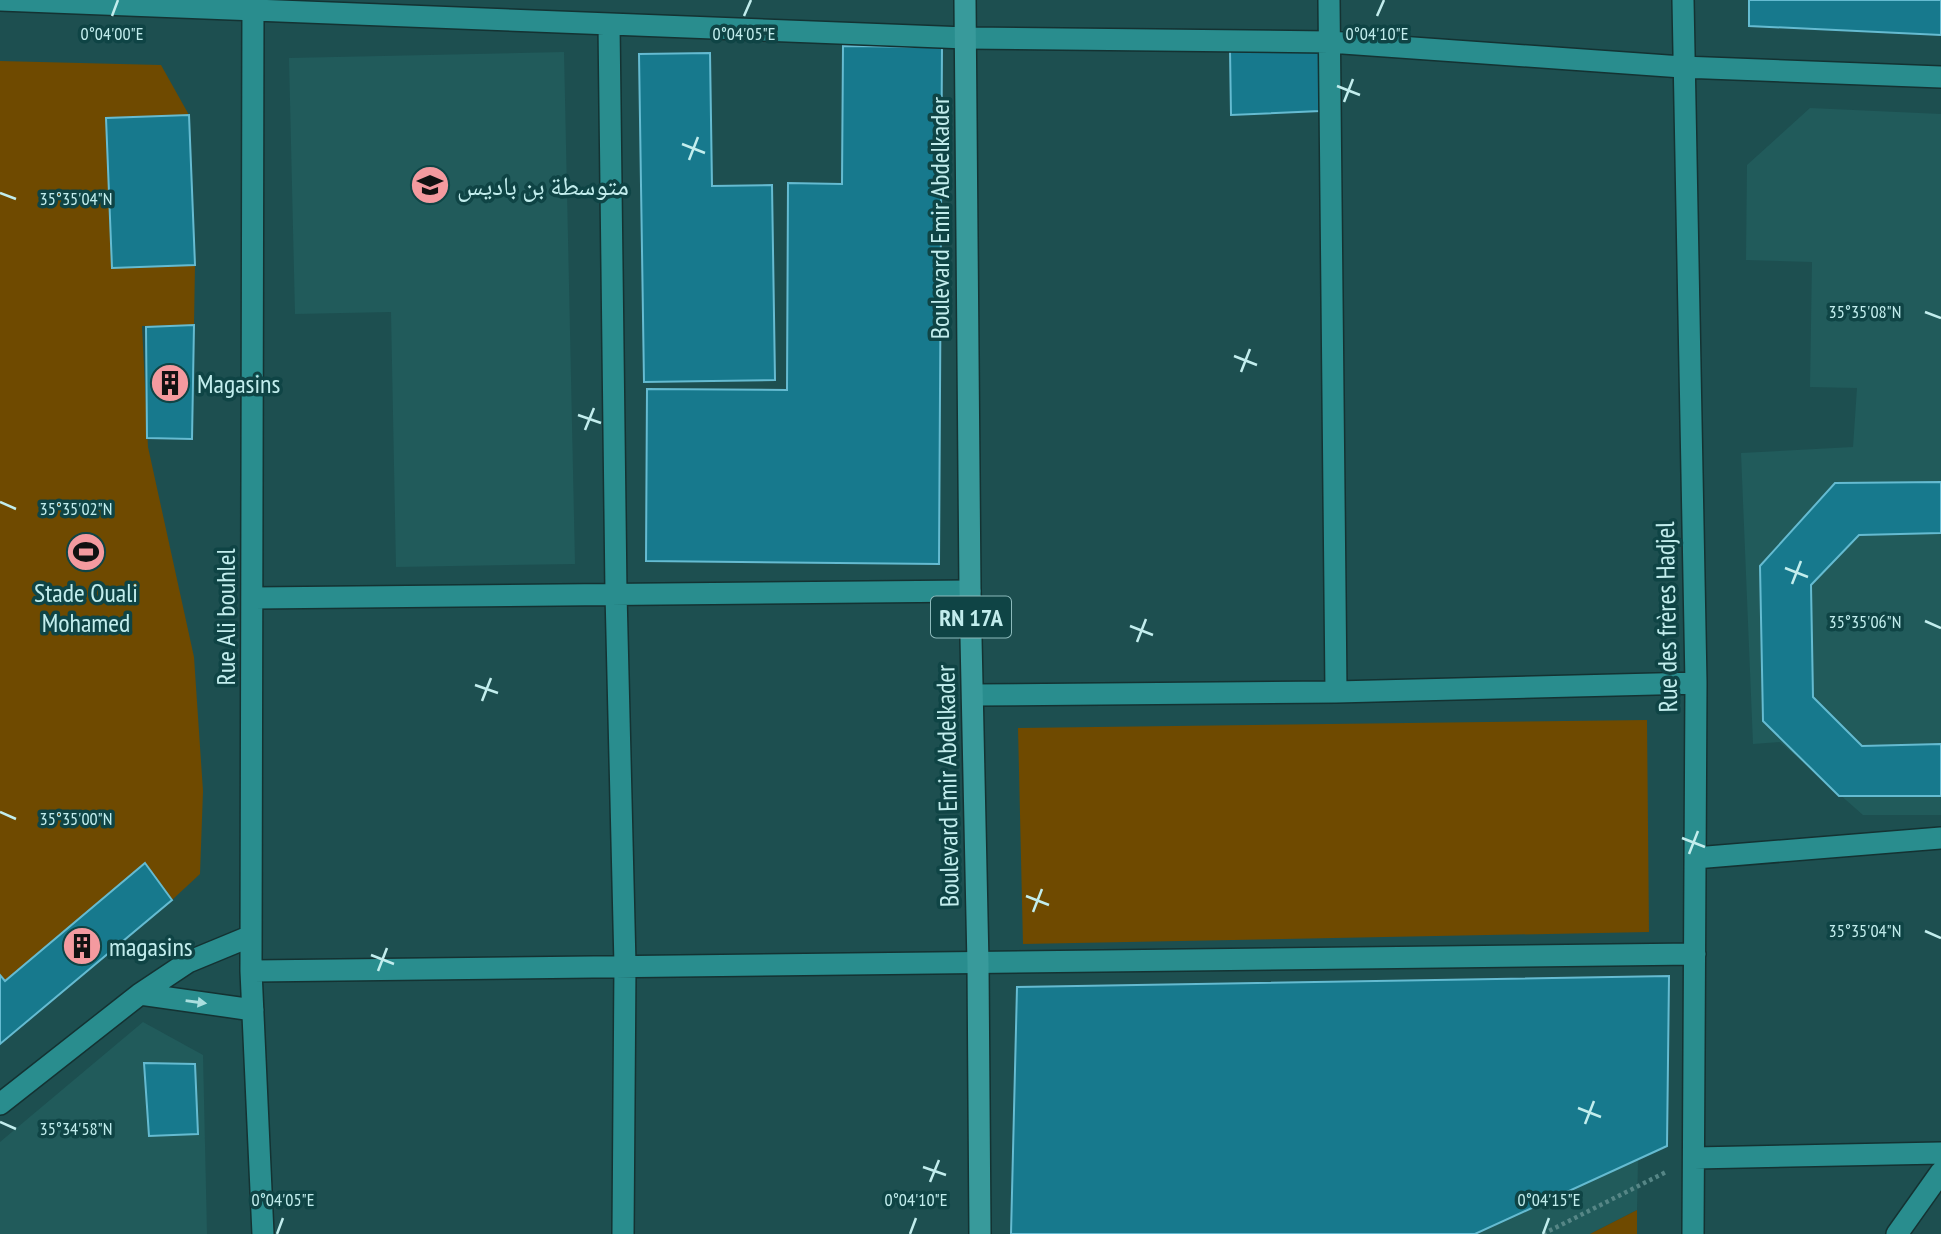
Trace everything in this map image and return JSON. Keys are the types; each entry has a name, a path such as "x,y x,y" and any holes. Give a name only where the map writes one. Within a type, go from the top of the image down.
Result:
{"main road":[{"name":"Boulevard Emir Abdelkader","path":"965,0 970,591 978,964 980,1234"}],"street":[{"path":"0,0 253,5 608,24 965,38 1329,42 1682,66 1941,77"},
{"path":"1329,0 1336,692"},
{"name":"Rue des frères Hadjel","path":"1683,0 1682,66 1696,683 1693,1234"},
{"name":"Rue Ali bouhlel","path":"253,5 251,971 263,1234"},
{"path":"608,24 616,593 625,965 623,1234"},
{"path":"253,598 970,591"},
{"path":"973,695 1336,692 1696,683"},
{"path":"1695,858 1941,838"},
{"path":"0,1104 140,994 188,962 251,936"},
{"path":"251,971 1695,954"},
{"path":"140,994 253,1010"},
{"path":"1694,1158 1941,1153"},
{"path":"1897,1234 1941,1172"}],"path":[{"path":"1543,1234 1694,1158"}],"shaded area":[{"name":"متوسطة بن باديس","path":"564,52 575,564 396,567 391,312 295,314 289,58"},
{"name":"Stade Ouali Mohamed","path":"0,61 161,65 189,115 107,118 112,268 195,265 194,325 142,326 148,447 194,657 203,791 200,874 172,900 5,981 0,975"},
{"path":"1810,108 1941,114 1941,815 1863,815 1780,742 1753,744 1741,453 1853,447 1857,388 1810,387 1812,262 1746,260 1747,165"},
{"path":"1647,720 1649,932 1023,944 1018,728"},
{"path":"143,1022 203,1055 207,1234 0,1234 0,1142"},
{"path":"1638,1159 1637,1210 1590,1234 1478,1234"},
{"path":"1637,1210 1637,1234 1590,1234"}],"building":[{"path":"1749,0 1941,0 1941,35 1749,26"},
{"path":"843,46 942,47 939,564 646,561 647,389 787,390 788,183 842,184"},
{"path":"1321,48 1320,111 1231,115 1230,50"},
{"path":"710,53 712,186 772,185 775,380 644,382 639,54"},
{"path":"189,115 195,265 112,268 106,118"},
{"name":"Magasins","path":"194,325 192,439 147,438 146,327"},
{"path":"1941,482 1941,533 1859,535 1811,585 1813,697 1862,746 1941,744 1941,796 1839,796 1763,721 1760,566 1835,483"},
{"name":"magasins","path":"145,863 172,900 0,1044 0,975 5,981"},
{"path":"1669,976 1667,1146 1475,1234 1011,1234 1017,987"},
{"path":"144,1063 195,1064 198,1134 149,1136"}],"place":[{"name":"متوسطة بن باديس","path":"430,185"},
{"name":"Magasins","path":"170,383"},
{"name":"Stade Ouali Mohamed","path":"86,552"},
{"name":"magasins","path":"82,946"}]}
